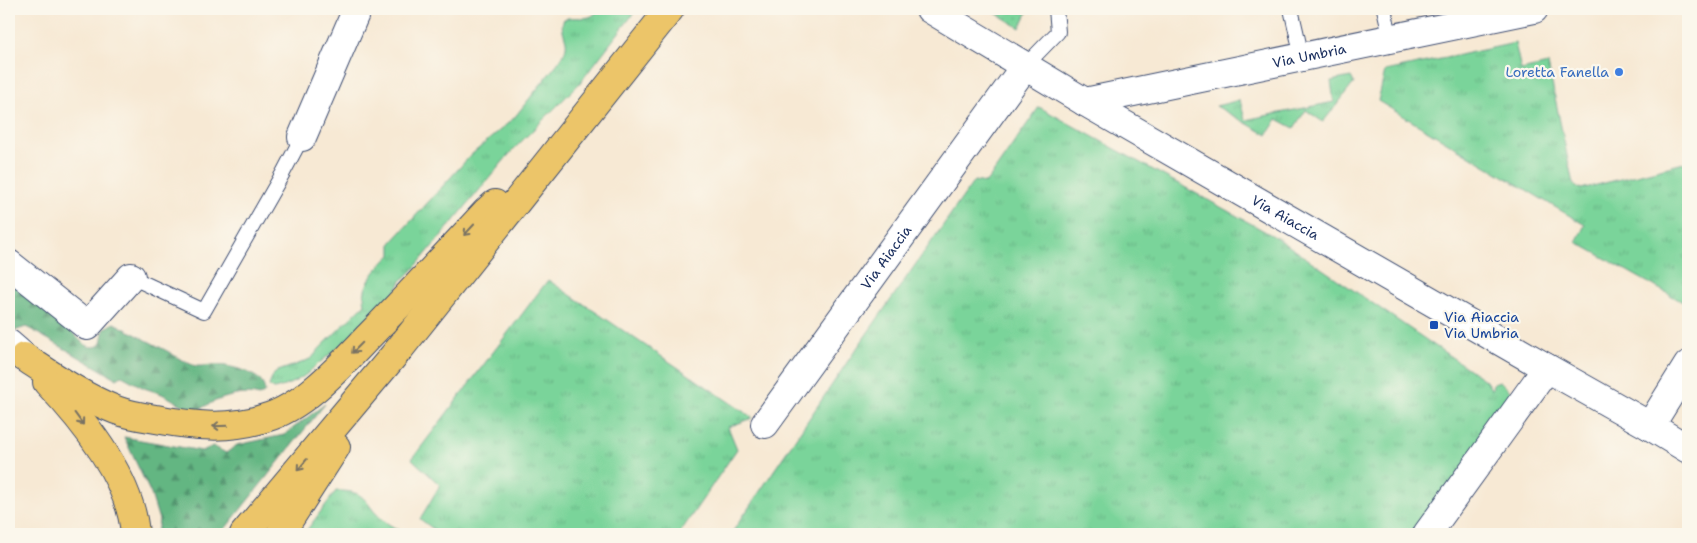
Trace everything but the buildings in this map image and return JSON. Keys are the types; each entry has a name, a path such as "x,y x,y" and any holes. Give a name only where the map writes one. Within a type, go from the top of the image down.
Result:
{"highway":[{"path":"244,534 401,348 670,9"},
{"path":"16,350 83,394 116,410 136,416 204,426 223,426 266,418 299,400 336,368 383,322 486,212 546,164"},
{"path":"280,534 401,348"},
{"path":"16,350 69,406 112,467 128,500 135,534"}],"street":[{"path":"302,137 357,9"},
{"name":"Via Aiaccia","path":"930,9 1085,102 1688,449"},
{"name":"Via Umbria","path":"1085,102 1534,9"},
{"name":"Via Aiaccia","path":"765,424 1025,66"},
{"path":"9,264 87,326 131,277"},
{"path":"1650,426 1688,366"},
{"path":"1427,534 1546,368"}],"lane":[{"path":"1025,66 1058,32 1056,9"},
{"path":"1291,9 1302,57"},
{"path":"1384,9 1391,39"},
{"path":"131,277 204,311 302,137"}],"green space":[{"path":"597,9 637,9 579,84 511,152 411,272 401,281 392,298 348,340 305,375 279,388 274,389 269,386 273,375 278,371 312,358 365,304 365,290 371,277 391,255 391,243 471,155 514,118 561,59 566,48 562,24 564,19 587,18 595,14"},
{"path":"989,9 1029,9 1020,28"},
{"path":"1515,43 1521,70 1548,64 1573,184 1581,189 1688,162 1688,305 1576,242 1585,225 1378,101 1385,71"},
{"path":"1351,77 1354,83 1323,122 1306,110 1294,128 1277,119 1267,135 1216,106 1240,100 1245,120 1334,102 1331,81"},
{"path":"1039,107 1277,238 1485,380 1492,390 1493,383 1500,381 1513,394 1418,534 731,534 850,358 974,181 986,183"},
{"path":"9,277 36,304 90,347 100,344 104,331 114,323 193,365 219,365 248,372 260,380 265,392 259,396 244,394 228,397 199,410 186,407 122,376 117,379 26,327 14,331 9,328"},
{"path":"548,280 753,418 728,427 737,449 679,534 440,534 420,519 440,485 412,459"},
{"path":"325,404 221,534 157,534 159,520 151,494 124,437 202,451 213,446 226,453 237,445 284,435"},
{"path":"336,491 347,491 360,496 384,521 408,534 304,534"}],"place":[{"name":"Loretta Fanella","path":"1619,72"},
{"name":"Via Aiaccia Via Umbria","path":"1434,325"}]}
